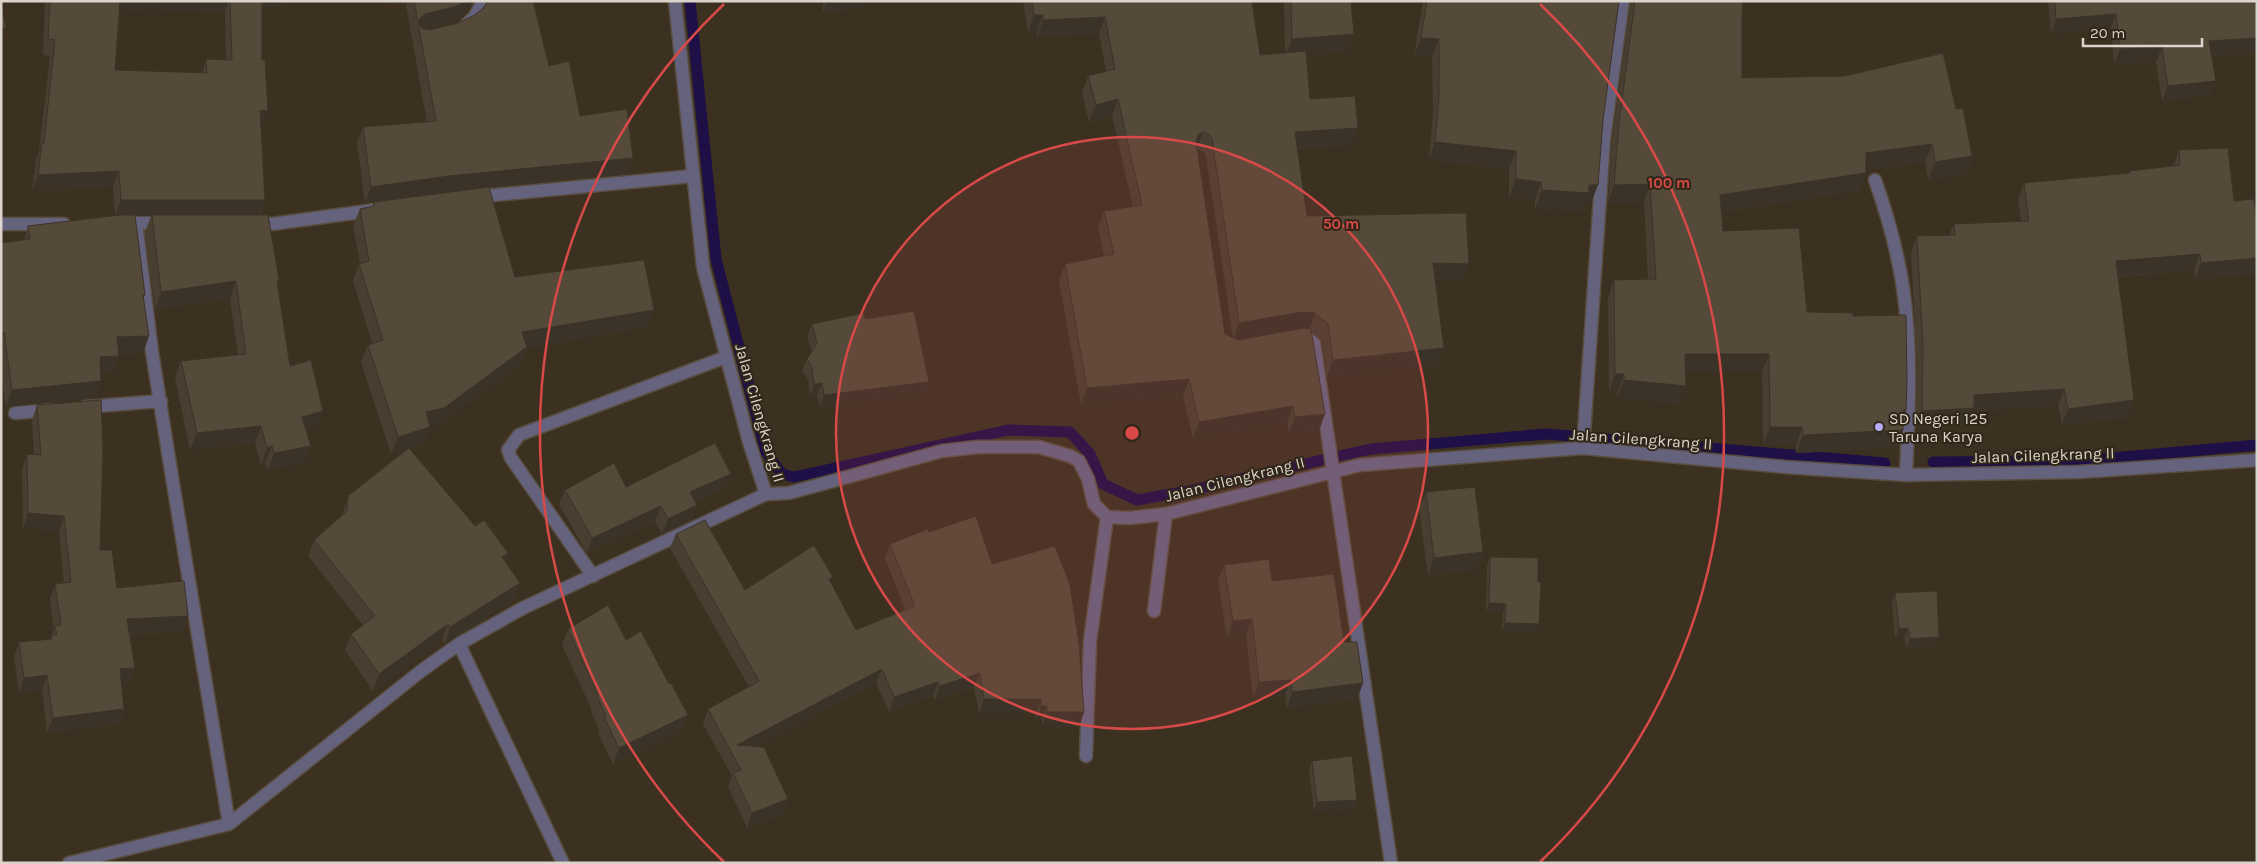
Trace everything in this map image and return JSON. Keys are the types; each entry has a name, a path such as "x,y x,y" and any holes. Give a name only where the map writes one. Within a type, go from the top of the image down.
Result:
{"street":[{"path":"455,29 465,26 475,16 483,1"},
{"name":"Jalan Cilengkrang II","path":"675,1 703,267 749,442 766,494 789,493 942,451 978,447 1039,447 1070,456 1079,461 1088,479 1094,504 1107,516 1130,518 1166,514 1360,465 1583,448 1786,467 1906,475 2079,472 2257,460"},
{"path":"1583,448 1604,139 1623,1"},
{"path":"463,198 693,176"},
{"path":"1875,180 1885,209 1908,324 1909,402 1906,475"},
{"path":"245,223 272,224 385,208"},
{"path":"107,223 182,223"},
{"path":"136,223 152,352 229,824"},
{"path":"1,224 78,224"},
{"path":"1288,338 1308,338 1314,343 1391,863"},
{"path":"593,576 511,458 508,450 512,442 519,435 726,357"},
{"path":"15,413 161,401"},
{"path":"69,863 229,824 421,671 459,644 523,608 766,494"},
{"path":"1154,611 1166,514"},
{"path":"1086,756 1090,641 1107,516"},
{"path":"459,644 563,863"}],"building":[{"path":"1,1 6,28 1,28"},
{"path":"50,1 120,1 115,70 207,73 206,59 232,60 230,1 262,1 262,60 265,60 268,111 260,110 265,200 121,200 119,171 38,175 42,143 44,143 55,40 48,39"},
{"path":"414,1 466,1 454,7 425,14 419,19 419,23 421,28 429,30 458,23 475,15 488,1 533,1 549,66 569,61 580,116 627,109 633,158 449,176 371,187 363,127 436,121"},
{"path":"1032,1 1252,1 1260,55 1306,51 1310,99 1355,96 1358,128 1295,132 1307,216 1466,213 1469,264 1433,263 1444,348 1333,360 1328,324 1315,313 1302,312 1239,323 1212,139 1210,135 1203,132 1199,134 1196,141 1225,334 1238,340 1304,328 1311,329 1325,414 1295,417 1293,406 1199,422 1189,379 1087,388 1065,264 1114,254 1104,211 1142,205 1118,99 1096,105 1088,76 1115,69 1105,17 1043,20 1043,15 1034,15"},
{"path":"1291,1 1351,1 1354,34 1292,39"},
{"path":"1427,1 1619,1 1603,120 1598,185 1589,185 1589,193 1542,190 1541,182 1516,179 1516,151 1435,142 1439,96 1439,39 1421,38"},
{"path":"1635,1 1743,1 1742,78 1845,76 1943,53 1956,109 1963,108 1972,156 1935,162 1932,144 1866,153 1866,173 1720,195 1723,231 1799,228 1807,312 1853,313 1853,316 1906,315 1907,382 1906,410 1903,410 1903,430 1803,435 1802,427 1770,427 1769,354 1685,354 1686,386 1624,380 1624,374 1615,374 1614,280 1656,279 1650,184 1614,185 1619,122"},
{"path":"2055,1 2257,1 2257,38 2209,41 2216,81 2168,86 2162,47 2120,49 2116,14 2056,19"},
{"path":"2228,148 2234,201 2254,199 2257,217 2257,258 2201,263 2200,254 2116,261 2134,400 2068,409 2064,389 1974,395 1974,408 1922,411 1923,346 1917,236 1955,235 1954,224 2029,221 2024,183 2130,173 2130,171 2180,165 2179,150"},
{"path":"489,187 515,277 644,260 654,310 522,332 527,347 444,408 426,412 430,427 398,437 368,345 383,340 359,264 369,261 360,209 374,206 374,202"},
{"path":"120,215 135,215 149,336 117,337 119,356 100,357 101,381 12,390 4,332 1,333 1,243 30,239 28,226"},
{"path":"152,215 268,215 279,279 277,281 290,366 311,360 323,411 302,417 311,446 274,453 272,446 267,448 261,426 197,433 181,361 246,354 236,281 161,292"},
{"path":"914,311 929,382 824,395 822,383 814,384 812,367 807,359 817,343 812,324 864,313 865,319"},
{"path":"101,400 103,451 100,550 112,550 117,588 184,581 188,616 127,619 135,668 120,669 124,709 53,718 47,675 24,678 19,642 52,639 51,635 57,635 55,626 61,625 55,584 71,582 64,516 28,513 27,454 41,455 37,405"},
{"path":"715,443 731,474 690,492 697,505 668,519 661,506 592,538 565,490 614,463 626,487"},
{"path":"409,448 475,526 484,520 508,553 502,557 520,583 450,627 448,624 379,674 351,634 375,616 314,540 347,511 348,496"},
{"path":"1475,487 1483,552 1434,558 1426,492"},
{"path":"976,516 992,564 1055,546 1070,585 1079,643 1084,712 1047,712 1047,706 1041,706 1041,699 984,699 980,673 940,686 938,682 894,697 882,669 737,745 764,747 788,799 752,813 733,773 741,770 708,709 759,681 676,534 705,520 745,590 814,545 833,577 829,579 856,630 915,606 890,544 928,529 929,532"},
{"path":"1490,557 1538,558 1538,582 1541,582 1539,624 1505,623 1506,604 1489,603"},
{"path":"1269,559 1272,581 1334,574 1344,642 1357,642 1363,683 1292,692 1291,680 1259,682 1252,619 1233,621 1224,565"},
{"path":"1937,591 1939,637 1910,639 1908,628 1899,629 1895,593"},
{"path":"608,605 626,640 641,631 688,715 619,748 604,717 606,716 598,695 568,629"},
{"path":"1352,756 1357,800 1317,802 1312,761"}],"waterway":[{"path":"690,1 716,259 766,452 782,474 794,477 1008,430 1070,432 1090,454 1103,484 1137,500 1188,491 1322,460"},
{"path":"1339,456 1371,449 1546,434 1573,436"},
{"path":"1593,438 1885,463"},
{"path":"1933,462 2078,461 2257,445"}],"place":[{"name":"SD Negeri 125 Taruna Karya","path":"1879,427"}]}
